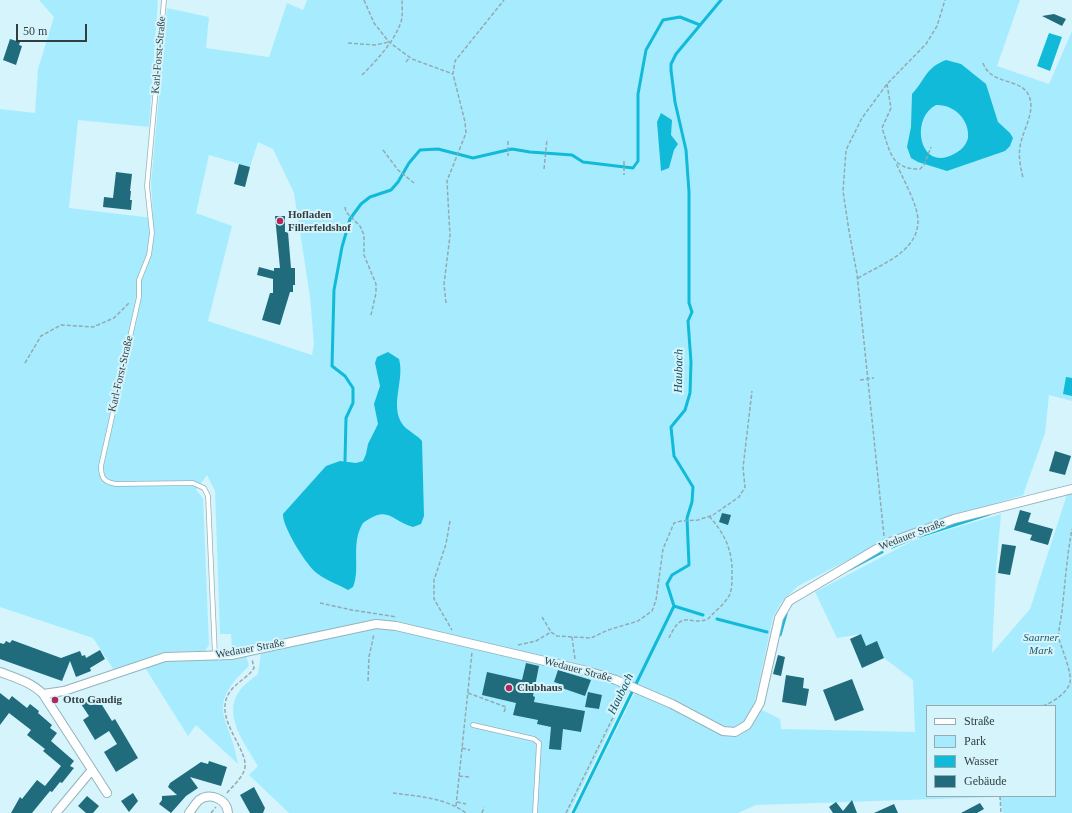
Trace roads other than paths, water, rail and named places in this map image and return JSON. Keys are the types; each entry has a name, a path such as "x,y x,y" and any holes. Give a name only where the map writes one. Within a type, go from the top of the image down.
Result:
{"street":[{"name":"Wedauer Straße","path":"43,694 64,691 165,657 215,656 251,651 376,624 396,626 576,668 640,690 672,704 723,731 734,732 747,725 760,703 779,618 789,601 885,544 954,519 1072,489"},
{"path":"0,672 38,688 91,771 107,793"},
{"path":"56,813 91,771"},
{"path":"189,813 198,801 203,798 216,797 226,804 228,813"}],"lane":[{"name":"Karl-Forst-Straße","path":"164,0 147,186 152,233 149,255 139,280 139,297 101,466 101,476 107,482 116,484 193,483 204,488 208,496 215,656"},
{"path":"473,725 534,739 539,743 535,813"}],"water":[{"path":"1049,33 1062,37 1050,71 1037,66"},
{"path":"946,60 961,64 986,84 998,122 1010,133 1013,138 1010,146 1005,151 947,171 918,162 911,158 907,147 911,127 912,94 917,89 926,74 939,63","holes":["936,105 943,105 955,110 964,119 968,131 968,138 961,150 942,158 933,156 926,151 922,142 921,132 923,121 928,112"]},
{"path":"661,113 672,120 671,135 678,144 674,150 669,168 661,171 657,122"},
{"path":"388,352 399,359 400,376 397,410 399,418 405,427 422,441 424,516 421,524 413,527 384,514 372,517 363,523 357,539 355,580 353,587 348,590 325,579 313,570 296,546 286,527 283,514 326,466 340,461 356,463 363,461 368,444 378,424 374,404 380,386 375,363 377,357"},
{"path":"1066,377 1072,378 1072,396 1063,394"}],"waterway":[{"name":"Haubach","path":"573,813 674,606 667,584 672,575 689,565 687,518 692,502 693,487 674,456 671,427 685,410 690,393 691,362 688,321 692,312 689,303 689,192 686,150 675,102 671,64 676,54 721,0"},
{"path":"345,461 346,418 353,403 353,388 345,376 332,366 334,290 342,247 350,219 361,204 370,197 391,190 398,182 409,163 420,150 438,149 473,158 512,149 572,155 583,162 633,168 638,161 638,94 646,50 663,20 680,17 700,25"},
{"path":"920,536 989,514"},
{"path":"892,547 911,539"},
{"path":"850,569 882,552"},
{"path":"674,606 703,615"},
{"path":"780,635 786,614"},
{"path":"717,619 767,632"}],"place":[{"name":"Hofladen Fillerfeldshof","path":"280,221"},
{"name":"Clubhaus","path":"509,688"},
{"name":"Otto Gaudig","path":"55,700"}],"park label":[{"name":"Saarner Mark","path":"1041,644"}]}
